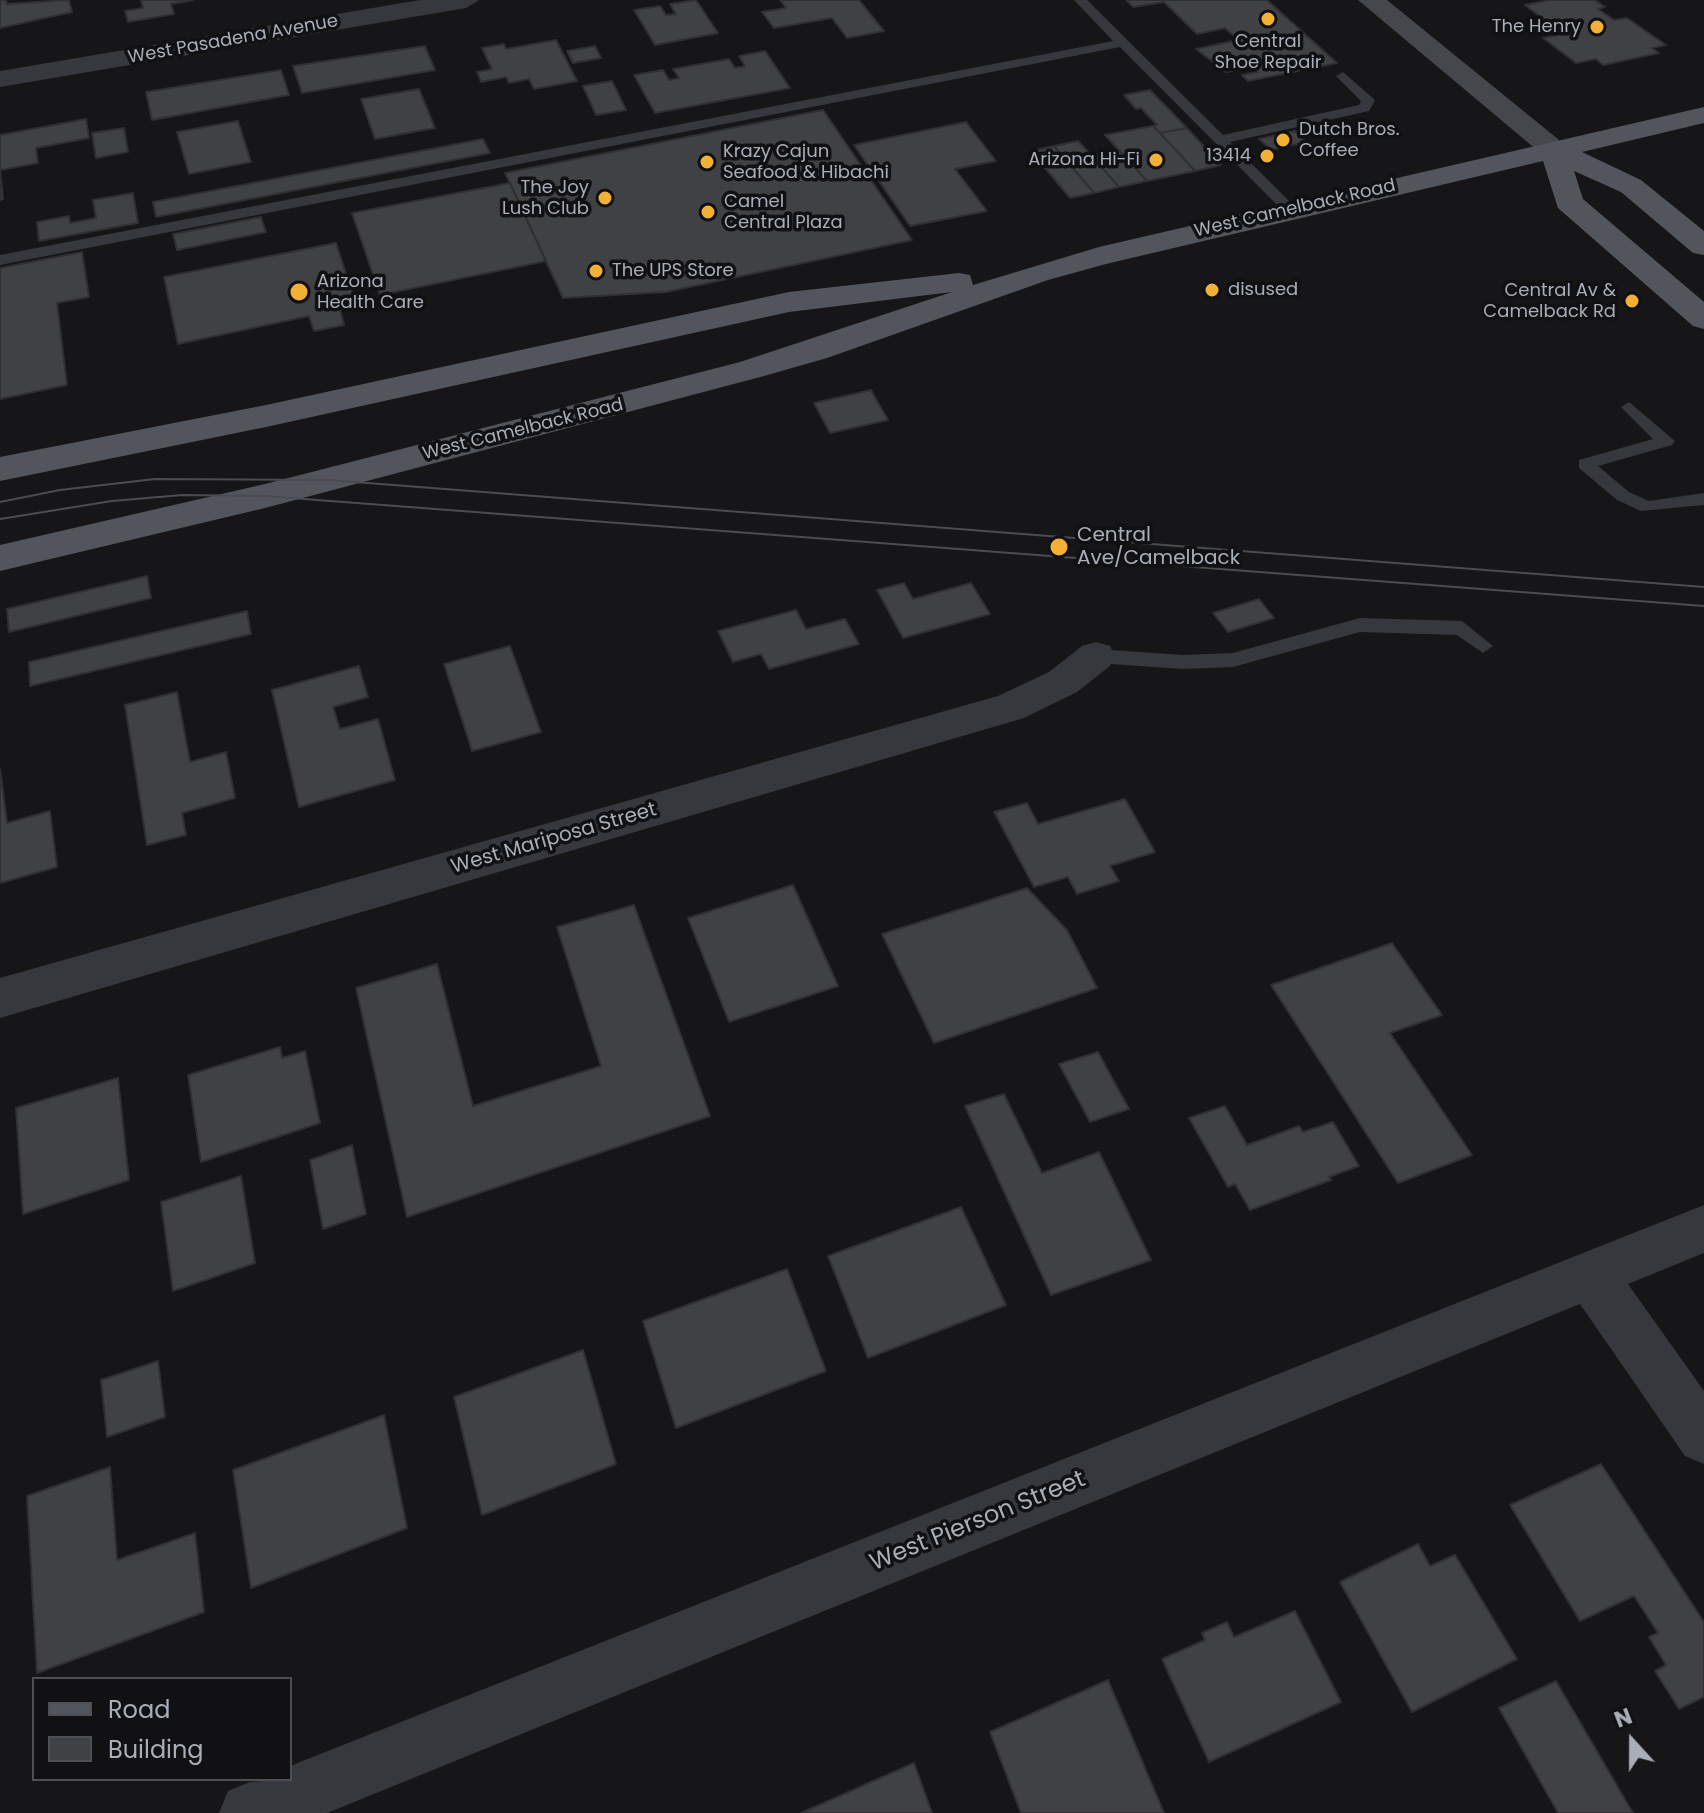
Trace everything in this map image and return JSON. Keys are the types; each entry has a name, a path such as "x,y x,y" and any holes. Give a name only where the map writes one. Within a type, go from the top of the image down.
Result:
{"main road":[{"path":"1371,0 1554,150 1631,186 1704,246"},
{"name":"West Camelback Road","path":"0,558 265,496 626,403 815,351 1037,273 1290,210 1704,115"},
{"path":"1554,150 1569,202 1704,319"},
{"name":"West Camelback Road","path":"0,469 266,416 789,302 1037,273"},
{"path":"626,403 718,347 727,337 732,315"}],"street":[{"name":"West Pasadena Avenue","path":"0,79 466,0"},
{"name":"West Mariposa Street","path":"0,998 1010,707 1063,682 1096,656"},
{"name":"West Pierson Street","path":"250,1813 1704,1229"},
{"path":"1591,1276 1704,1437"}],"lane":[{"path":"1080,0 1290,210"},
{"path":"0,260 1122,43"},
{"path":"1220,140 1364,108 1368,100 1343,76"},
{"path":"1629,407 1666,441 1585,464 1623,496 1647,507 1704,499"},
{"path":"1096,656 1183,662 1233,660 1360,625 1462,628 1483,646"}],"building":[{"path":"0,0 6,0 7,4 69,0 72,12 0,28"},
{"path":"141,0 193,0 171,4 174,14 128,22 125,11 143,8"},
{"path":"696,0 718,33 655,45 634,10 660,6 666,15 676,14 670,4"},
{"path":"780,0 859,0 884,31 847,38 832,18 774,28 762,12 786,8"},
{"path":"1126,0 1267,0 1337,63 1248,81 1242,75 1258,72 1252,67 1226,72 1196,49 1238,40 1225,28 1197,34 1164,2 1133,7"},
{"name":"The Henry","path":"1550,0 1595,0 1605,7 1598,9 1614,20 1627,18 1666,45 1652,48 1659,53 1603,65 1596,59 1576,63 1543,38 1563,34 1525,5"},
{"path":"556,40 577,81 534,89 529,79 509,83 506,77 481,82 477,72 492,69 482,48 504,44 506,49"},
{"path":"425,46 435,70 302,93 293,66"},
{"path":"595,46 601,58 573,63 567,51"},
{"path":"765,51 790,88 655,113 634,75 663,70 669,80 679,78 673,69 729,59 735,68 745,66 739,56"},
{"path":"281,70 289,95 152,120 146,92"},
{"path":"612,81 626,110 596,115 583,86"},
{"path":"419,89 435,128 375,139 361,99"},
{"path":"1150,90 1187,128 1160,133 1153,126 1157,125 1141,108 1136,109 1124,95"},
{"name":"Camel Central Plaza","path":"823,110 912,240 666,292 563,298 505,173"},
{"path":"86,119 89,138 36,148 38,163 0,170 0,135"},
{"path":"238,121 251,162 189,174 177,132"},
{"path":"966,122 996,161 955,169 987,211 910,226 854,145"},
{"name":"Arizona Hi-Fi","path":"1153,126 1195,171 1147,181 1105,135"},
{"path":"124,128 128,152 96,158 92,133"},
{"path":"1187,128 1221,165 1195,171 1160,133"},
{"name":"Dutch Bros. Coffee","path":"1295,131 1306,142 1271,150 1259,139"},
{"path":"483,139 490,153 156,217 153,202"},
{"path":"1078,141 1119,187 1094,193 1054,146"},
{"path":"1054,146 1094,193 1070,198 1031,151"},
{"path":"1118,149 1147,181 1119,187 1091,155"},
{"path":"0,170 3,199 0,200"},
{"path":"510,183 546,261 380,295 352,213"},
{"path":"133,193 138,223 39,241 37,222 69,216 70,223 96,218 93,200"},
{"path":"261,217 266,232 177,250 173,234"},
{"path":"336,243 357,307 340,310 344,325 314,331 309,316 178,344 164,277"},
{"path":"82,252 89,297 57,303 67,385 0,399 0,268"},
{"path":"871,390 888,420 830,433 814,403"},
{"path":"147,576 151,598 9,632 7,609"},
{"path":"904,583 913,599 971,583 990,614 903,638 877,590"},
{"path":"1259,599 1274,618 1228,632 1213,613"},
{"path":"796,610 806,629 845,619 859,644 769,669 761,654 733,662 718,631"},
{"path":"247,611 251,634 30,686 29,662"},
{"path":"510,646 541,732 472,751 444,664"},
{"path":"359,666 368,697 333,707 340,729 378,719 395,780 299,807 272,690"},
{"path":"177,692 190,762 226,752 235,798 182,813 186,835 147,845 125,705"},
{"path":"0,769 7,823 50,811 57,867 0,883"},
{"path":"1125,799 1155,852 1110,866 1119,881 1077,894 1068,877 1034,887 994,812 1027,803 1038,824"},
{"path":"793,885 838,986 729,1022 688,918"},
{"path":"1027,888 1067,930 1097,988 934,1043 882,934"},
{"path":"634,905 710,1116 407,1217 356,988 437,964 473,1106 601,1066 557,927"},
{"path":"1392,943 1442,1015 1390,1033 1472,1155 1398,1183 1271,985"},
{"path":"280,1047 282,1058 305,1051 320,1123 201,1162 188,1075"},
{"path":"1098,1052 1129,1109 1090,1122 1059,1064"},
{"path":"118,1078 129,1180 23,1214 16,1108"},
{"path":"1004,1094 1042,1173 1099,1152 1151,1260 1051,1295 965,1106"},
{"path":"1225,1106 1247,1145 1299,1126 1303,1132 1333,1122 1359,1166 1329,1177 1331,1180 1250,1210 1235,1184 1228,1187 1189,1118"},
{"path":"352,1145 366,1214 323,1229 310,1160"},
{"path":"241,1176 255,1263 173,1291 161,1202"},
{"path":"961,1207 1006,1305 868,1358 828,1256"},
{"path":"787,1269 826,1371 676,1428 643,1321"},
{"path":"583,1350 616,1464 482,1515 454,1397"},
{"path":"158,1361 165,1417 107,1437 101,1380"},
{"path":"384,1415 407,1528 251,1588 233,1470"},
{"path":"1601,1464 1704,1622 1704,1697 1679,1709 1655,1671 1666,1665 1649,1637 1658,1633 1634,1596 1580,1621 1510,1505"},
{"path":"110,1467 117,1560 195,1533 204,1612 37,1673 27,1496"},
{"path":"1418,1544 1430,1566 1455,1555 1517,1659 1412,1712 1340,1582"},
{"path":"1295,1611 1341,1702 1209,1762 1162,1659 1205,1640 1202,1633 1227,1622 1234,1637"},
{"path":"1108,1680 1164,1813 1021,1813 990,1732"},
{"path":"1556,1681 1633,1813 1558,1813 1499,1708"},
{"path":"914,1763 932,1813 801,1813"}],"tram line":[{"path":"0,502 60,490 155,479 329,480 1704,587"},
{"path":"0,519 112,501 182,495 265,496 1704,606"}],"place":[{"name":"Central Shoe Repair","path":"1268,19"},
{"name":"The Henry","path":"1597,27"},
{"name":"Dutch Bros. Coffee","path":"1283,140"},
{"name":"13414","path":"1267,156"},
{"name":"Arizona Hi-Fi","path":"1156,160"},
{"name":"Krazy Cajun Seafood & Hibachi","path":"707,162"},
{"name":"The Joy Lush Club","path":"605,198"},
{"name":"Camel Central Plaza","path":"708,212"},
{"name":"The UPS Store","path":"596,271"},
{"name":"disused","path":"1212,290"},
{"name":"Arizona Health Care","path":"299,292"},
{"name":"Central Av & Camelback Rd","path":"1632,301"},
{"name":"Central Ave/Camelback","path":"1059,547"}]}
